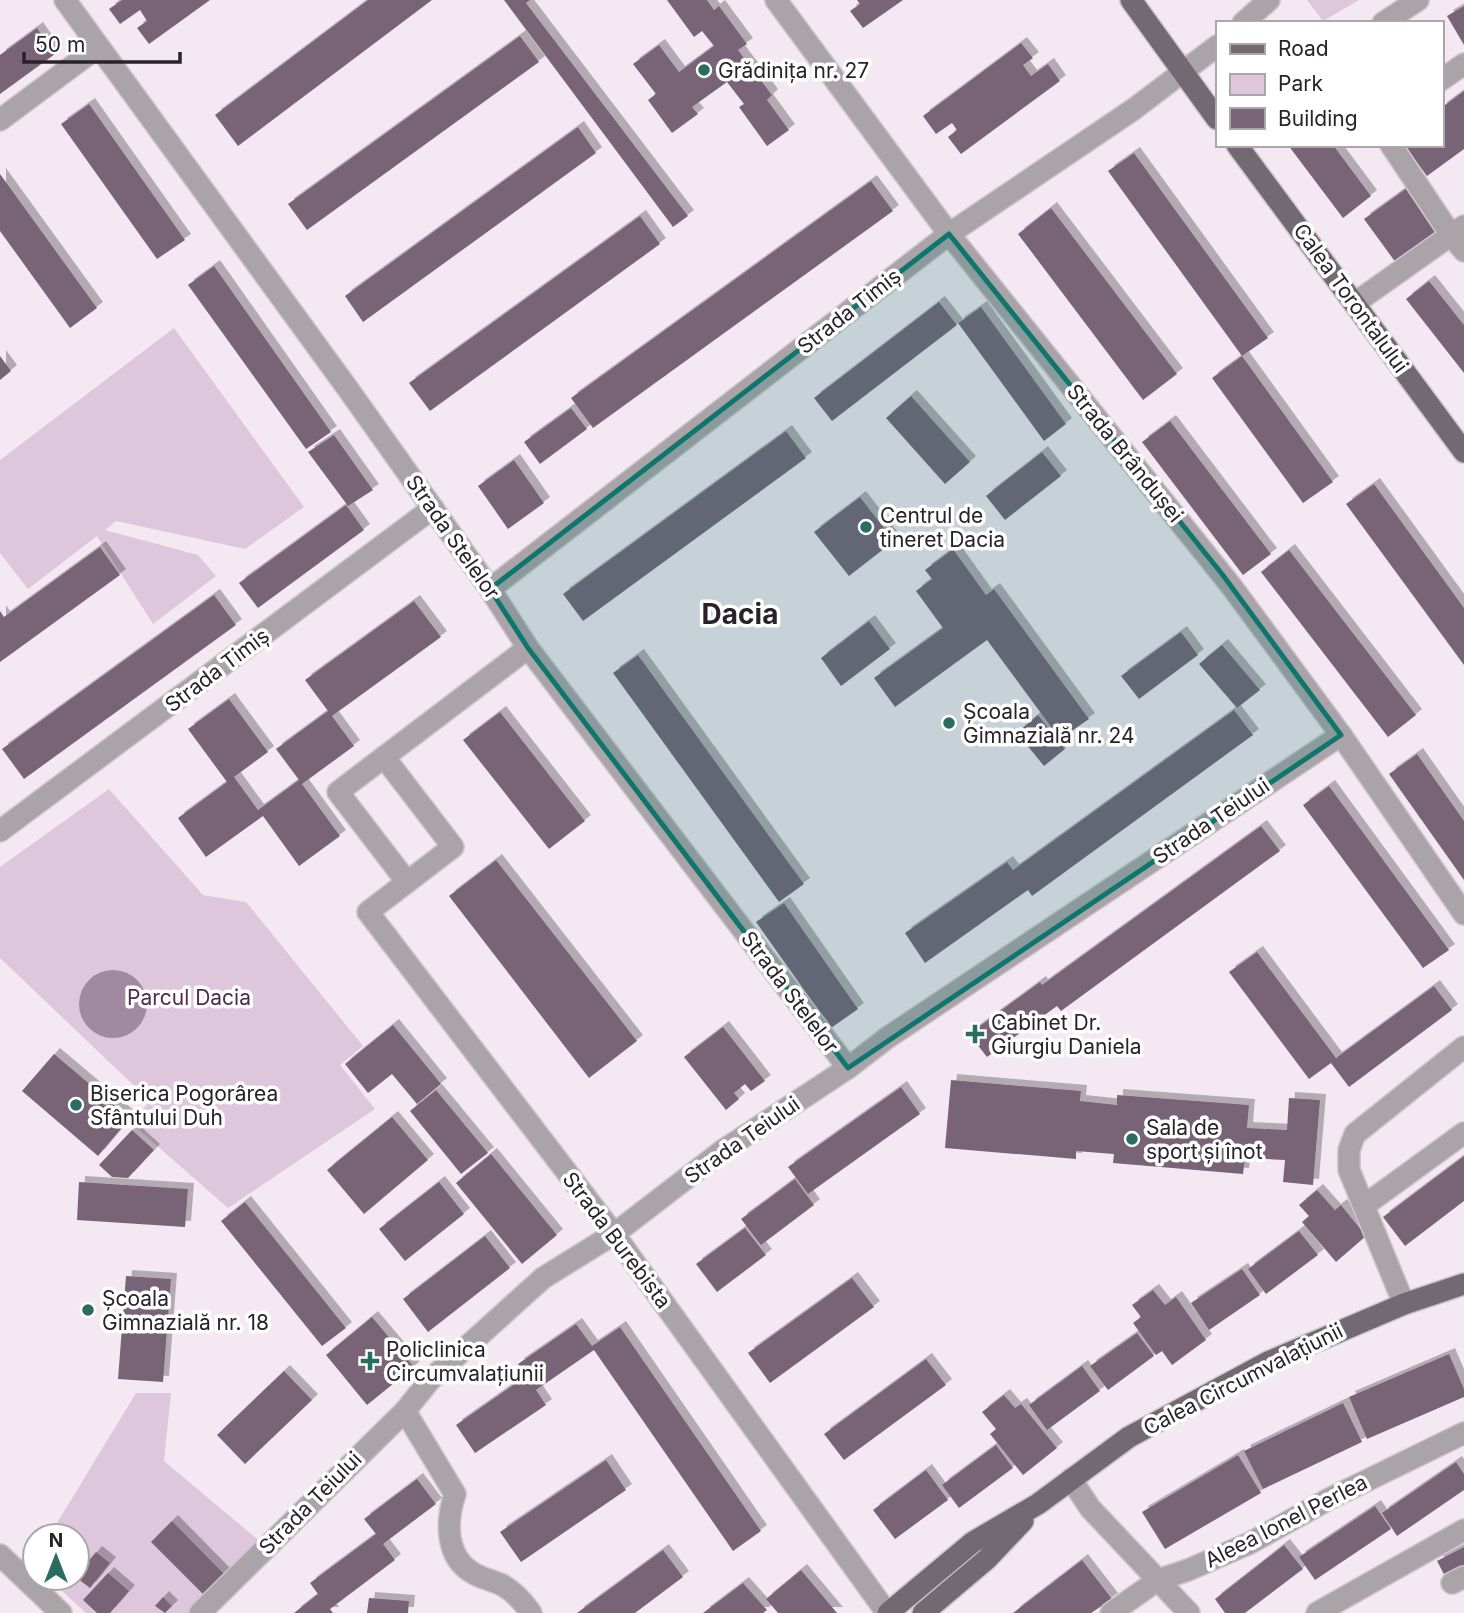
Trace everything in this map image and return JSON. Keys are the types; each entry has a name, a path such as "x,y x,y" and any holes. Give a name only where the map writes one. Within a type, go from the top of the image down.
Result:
{"main road":[{"path":"1131,0 1216,117"},
{"name":"Calea Torontalului","path":"1238,147 1464,452"},
{"name":"Calea Circumvalațiunii","path":"888,1613 973,1542 1038,1504 1129,1437 1268,1362 1404,1304 1464,1284"},
{"name":"Calea Circumvalațiunii","path":"923,1613 987,1559 1038,1504"}],"street":[{"name":"Strada Stelelor","path":"65,0 433,508 528,648 848,1068"},
{"name":"Strada Brândușei","path":"776,0 949,234 1222,574 1341,735 1464,914"},
{"path":"1245,21 1269,0"},
{"path":"1386,21 1418,0"},
{"path":"0,120 98,47"},
{"name":"Strada Timiș","path":"490,589 949,234 1134,109 1216,47"},
{"path":"1443,79 1464,64"},
{"path":"1355,303 1460,238 1392,147"},
{"name":"Strada Timiș","path":"0,831 433,508"},
{"path":"407,882 338,792 528,648"},
{"name":"Strada Teiului","path":"200,1613 405,1411 430,1380 543,1278 614,1234 722,1151 848,1068 887,1038 1341,735"},
{"name":"Strada Burebista","path":"384,757 453,847 368,912 614,1234 888,1613"},
{"path":"1404,1304 1366,1205 1355,1185 1348,1160 1349,1150 1356,1134 1464,1047"},
{"path":"1366,1205 1464,1133"},
{"path":"405,1411 455,1494 449,1513 449,1524 455,1556 471,1573 503,1586 530,1613"},
{"name":"Aleea Ionel Perlea","path":"1111,1613 1158,1580 1250,1543 1329,1499 1464,1433"},
{"path":"1071,1479 1090,1508 1189,1613"},
{"path":"1317,1613 1464,1530"},
{"path":"0,1555 61,1613"}],"highlighted area":[{"path":"949,234 1222,574 1341,735 848,1068 528,648 490,589"}],"green space":[{"path":"1307,0 1359,0 1323,21"},
{"path":"174,328 304,507 245,549 116,521 105,530 198,555 216,576 153,624 97,536 28,589 0,553 0,460"},
{"name":"Parcul Dacia","path":"109,789 203,895 246,902 363,1046 340,1065 375,1109 228,1208 131,1123 150,1101 0,958 0,867"},
{"path":"136,1393 171,1393 164,1461 262,1543 188,1613 86,1613 63,1592 91,1592 91,1522 58,1522"}],"shaded area":[{"path":"120,970 141,985 147,997 145,1017 137,1028 120,1038 106,1038 89,1028 81,1017 79,997 89,980 100,972"}],"building":[{"path":"122,0 210,0 149,44 137,28 147,21 140,10 120,24 109,9"},
{"path":"368,0 432,0 238,146 215,115"},
{"path":"504,0 530,0 526,3 688,216 673,227"},
{"path":"667,0 707,0 714,10 719,6 747,44 738,50 772,95 767,100 789,130 767,146 739,107 744,104 727,82 692,107 698,114 672,133 648,100 656,94 633,64 659,45 679,72 714,46 702,31 694,37"},
{"path":"857,0 903,0 863,28 850,11 860,4"},
{"path":"1464,6 1464,45 1447,16"},
{"path":"37,28 55,54 0,94 0,55"},
{"path":"520,36 539,62 307,230 288,204"},
{"path":"1021,43 1033,58 1023,65 1031,76 1048,64 1060,81 961,154 948,137 957,130 952,123 936,134 923,116"},
{"path":"1464,91 1464,149 1427,176 1405,147 1443,147 1443,107"},
{"path":"89,104 185,240 157,259 61,124"},
{"path":"578,127 596,153 363,322 345,296"},
{"path":"1290,147 1334,147 1371,196 1343,218"},
{"path":"1134,153 1268,338 1242,356 1108,171"},
{"path":"0,174 97,308 70,328 0,231"},
{"path":"871,181 893,211 593,428 571,398"},
{"path":"1407,188 1442,236 1399,267 1364,219"},
{"path":"1051,208 1177,374 1143,400 1018,234"},
{"path":"640,216 660,244 430,411 409,383"},
{"path":"214,266 331,432 306,449 188,285"},
{"path":"1429,281 1464,325 1464,373 1406,299"},
{"path":"939,302 957,325 832,421 814,398"},
{"path":"981,307 1066,424 1044,441 958,323"},
{"path":"0,356 11,371 0,380"},
{"path":"1242,356 1333,482 1303,503 1212,378"},
{"path":"911,396 970,462 945,484 886,418"},
{"path":"571,408 587,429 540,464 524,442"},
{"path":"1170,421 1271,554 1243,575 1142,442"},
{"path":"786,431 806,458 583,621 563,594"},
{"path":"334,435 373,490 348,506 308,452"},
{"path":"1042,452 1061,476 1005,520 986,496"},
{"path":"514,460 544,503 508,529 478,486"},
{"path":"1374,484 1464,608 1464,665 1346,504"},
{"path":"860,497 894,541 849,576 814,532"},
{"path":"346,505 364,530 258,608 239,583"},
{"path":"100,547 120,575 0,662 0,611 4,617"},
{"path":"953,549 986,595 994,589 1089,719 1060,739 987,640 895,707 874,678 943,628 916,591 932,579 925,570"},
{"path":"1289,550 1416,715 1388,737 1261,572"},
{"path":"214,595 236,625 24,779 2,749"},
{"path":"414,601 441,637 332,716 354,746 302,784 340,836 299,866 263,816 206,857 178,818 227,782 188,729 229,699 268,752 234,777 258,810 299,780 276,749 328,711 305,680"},
{"path":"869,621 890,649 841,686 821,658"},
{"path":"1181,632 1198,655 1139,699 1121,676"},
{"path":"1222,645 1260,690 1237,708 1199,664"},
{"path":"638,655 804,884 779,902 613,673"},
{"path":"1234,710 1253,735 1032,896 1028,890 925,963 905,933 1007,862 1013,870"},
{"path":"500,712 585,821 549,849 463,740"},
{"path":"1038,715 1065,749 1044,766 1017,733"},
{"path":"1417,754 1464,821 1464,880 1389,774"},
{"path":"1329,786 1449,950 1423,968 1303,805"},
{"path":"1261,826 1280,851 1061,1011 1057,1006 987,1057 969,1034 1040,982 1042,985"},
{"path":"496,860 637,1041 589,1078 449,896"},
{"path":"784,903 858,1009 831,1028 756,922"},
{"path":"1257,952 1336,1058 1434,986 1452,1010 1349,1087 1331,1063 1309,1079 1229,972"},
{"path":"393,1025 441,1084 417,1104 392,1074 368,1093 345,1064"},
{"path":"723,1027 765,1081 751,1091 745,1084 734,1093 739,1099 726,1110 684,1057"},
{"name":"Biserica Pogorârea Sfântului Duh","path":"54,1054 130,1118 98,1156 22,1091"},
{"name":"Sala de sport și înot","path":"951,1080 1081,1091 1080,1101 1117,1105 1117,1095 1249,1105 1247,1128 1287,1130 1289,1098 1320,1100 1313,1185 1283,1182 1285,1160 1245,1158 1243,1174 1113,1163 1114,1154 1076,1151 1076,1159 945,1148"},
{"path":"901,1087 920,1114 808,1194 788,1167"},
{"path":"436,1090 488,1153 461,1174 410,1111"},
{"path":"392,1117 428,1160 364,1214 327,1170"},
{"path":"132,1130 154,1150 128,1178 112,1177 99,1165"},
{"path":"491,1154 557,1235 522,1264 456,1183"},
{"path":"1464,1156 1464,1201 1405,1246 1383,1217"},
{"path":"795,1179 814,1205 761,1245 741,1219"},
{"path":"79,1182 188,1189 185,1227 77,1220"},
{"path":"439,1182 464,1214 405,1261 379,1229"},
{"path":"1317,1190 1335,1210 1341,1205 1366,1236 1336,1262 1302,1222 1309,1216 1299,1205"},
{"path":"245,1202 346,1328 322,1346 221,1221"},
{"path":"745,1228 766,1255 717,1292 696,1264"},
{"path":"1299,1231 1318,1255 1266,1294 1248,1269"},
{"path":"485,1236 510,1268 428,1332 403,1299"},
{"path":"1242,1269 1260,1295 1209,1330 1191,1303"},
{"path":"126,1276 171,1279 163,1382 118,1379"},
{"path":"852,1278 874,1307 770,1383 748,1353"},
{"path":"1153,1290 1165,1305 1176,1297 1206,1340 1172,1365 1162,1351 1156,1355 1133,1323 1141,1317 1132,1305"},
{"name":"Policlinica Circumvalațiunii","path":"372,1317 414,1367 367,1405 326,1355"},
{"path":"576,1324 592,1346 620,1327 761,1531 733,1551 594,1350 536,1390 546,1405 475,1453 456,1425 526,1376 518,1364"},
{"path":"1137,1333 1154,1356 1108,1390 1090,1366"},
{"path":"1449,1354 1464,1389 1464,1397 1367,1439 1349,1397"},
{"path":"926,1359 946,1385 844,1460 824,1434"},
{"path":"1082,1366 1100,1391 1047,1430 1029,1405"},
{"path":"284,1371 312,1400 245,1464 217,1435"},
{"path":"1004,1395 1015,1408 1021,1404 1057,1448 1023,1475 990,1434 996,1429 982,1412"},
{"path":"1343,1403 1362,1442 1263,1489 1244,1451"},
{"path":"996,1445 1013,1468 959,1508 942,1485"},
{"path":"1238,1455 1261,1493 1165,1549 1142,1512"},
{"path":"606,1460 626,1490 521,1562 500,1532"},
{"path":"1456,1462 1464,1474 1464,1490 1397,1536 1382,1513"},
{"path":"926,1470 948,1500 895,1539 873,1510"},
{"path":"417,1479 436,1504 383,1544 395,1560 330,1609 333,1613 294,1613 318,1594 310,1583 376,1534 364,1519"},
{"path":"1375,1506 1391,1529 1315,1580 1299,1557"},
{"path":"172,1521 227,1577 206,1597 151,1542"},
{"path":"1284,1545 1303,1569 1245,1613 1225,1613 1215,1599"},
{"path":"1464,1547 1464,1566 1445,1576 1437,1561"},
{"path":"663,1550 683,1577 635,1613 577,1613"},
{"path":"96,1552 110,1563 91,1587 91,1558"},
{"path":"1082,1560 1112,1599 1091,1613 1013,1613"},
{"path":"801,1570 837,1613 778,1613 766,1599"},
{"path":"108,1573 129,1591 110,1613 97,1613 83,1600"},
{"path":"743,1583 767,1610 763,1613 703,1613"},
{"path":"163,1597 172,1606 165,1613 155,1606"},
{"path":"369,1598 409,1601 408,1613 367,1613"}],"place":[{"name":"Grădinița nr. 27","path":"704,70"},
{"name":"Centrul de tineret Dacia","path":"866,527"},
{"name":"Școala Gimnazială nr. 24","path":"949,723"},
{"name":"Cabinet Dr. Giurgiu Daniela","path":"975,1034"},
{"name":"Biserica Pogorârea Sfântului Duh","path":"76,1105"},
{"name":"Sala de sport și înot","path":"1132,1139"},
{"name":"Școala Gimnazială nr. 18","path":"88,1310"},
{"name":"Policlinica Circumvalațiunii","path":"370,1361"}],"district":[{"name":"Dacia","path":"740,614"}]}
